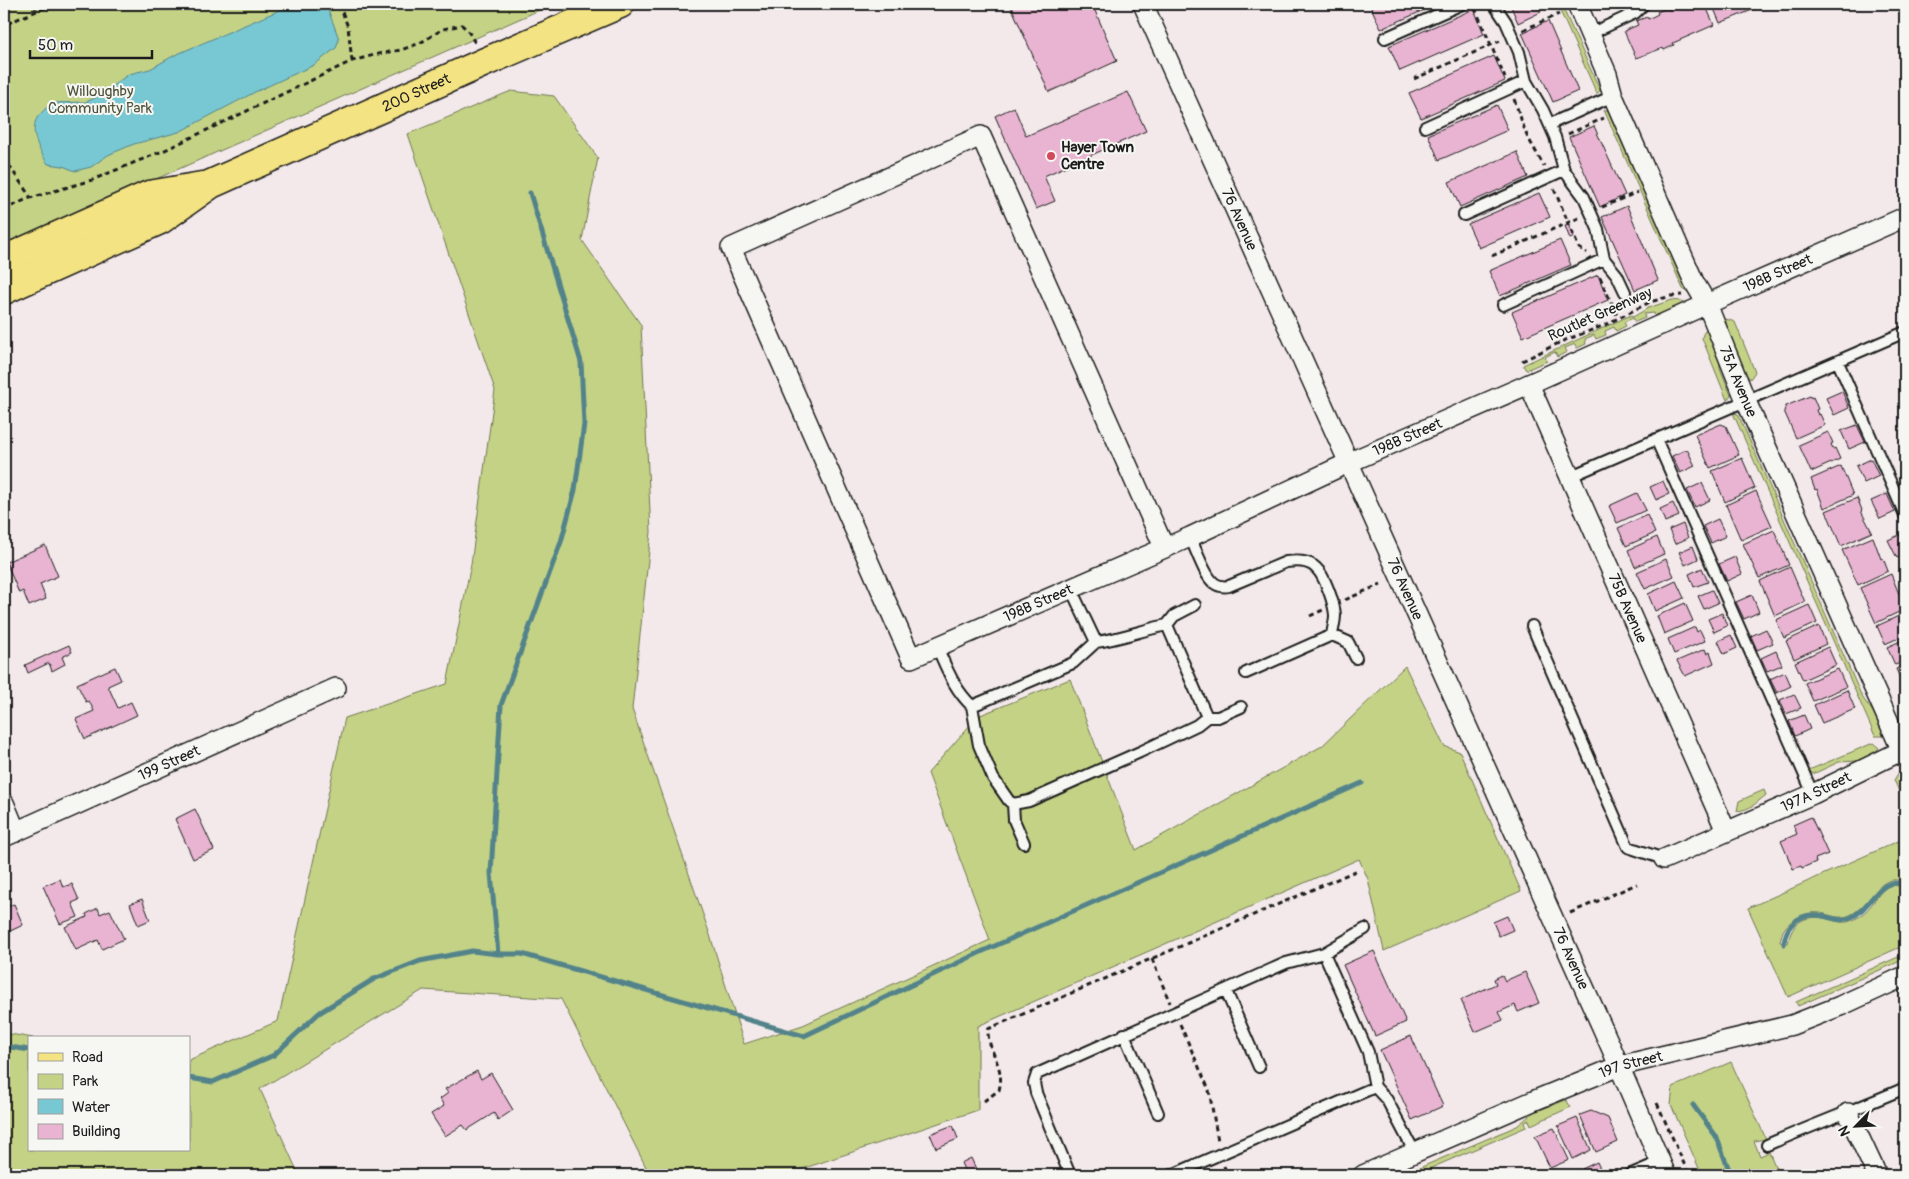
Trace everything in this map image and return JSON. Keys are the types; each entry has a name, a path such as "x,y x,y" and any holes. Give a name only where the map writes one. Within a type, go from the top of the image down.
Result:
{"main road":[{"name":"200 Street","path":"4,290 160,220 211,184 620,4"},
{"name":"200 Street","path":"4,260 149,196 211,184"}],"street":[{"name":"76 Avenue","path":"1143,4 1350,462 1663,1168"},
{"name":"75A Avenue","path":"1577,4 1607,74 1613,96 1694,282 1707,304 1746,401 1904,752"},
{"name":"198B Street","path":"1164,547 981,136 731,248 910,658 1190,537 1350,462 1905,217"},
{"name":"75B Avenue","path":"1529,384 1726,831"},
{"name":"199 Street","path":"10,834 336,688"},
{"name":"197A Street","path":"1664,859 1904,752"},
{"path":"4,803 10,834"},
{"name":"197 Street","path":"1363,1175 1619,1066 1792,1025 1840,1006 1905,976"},
{"path":"1848,1112 1876,1175"}],"lane":[{"path":"1385,38 1462,4"},
{"path":"1494,4 1506,22 1519,52 1526,81 1550,124 1564,170 1584,197 1598,229 1604,259 1617,275 1626,292"},
{"path":"1590,34 1635,13 1644,4"},
{"path":"1425,127 1526,81"},
{"path":"1550,124 1613,96"},
{"path":"1464,215 1564,170"},
{"path":"1503,304 1604,259"},
{"path":"1569,477 1905,332"},
{"path":"1838,362 1905,515"},
{"path":"1656,439 1813,794"},
{"path":"1190,537 1208,575 1214,583 1222,587 1229,586 1286,562 1308,563 1317,568 1331,600 1335,615 1332,634"},
{"path":"1072,588 1096,642"},
{"path":"972,706 1073,663 1096,642 1124,637 1149,628 1166,625 1174,616 1195,605"},
{"path":"1166,625 1207,716"},
{"path":"1532,626 1628,847 1664,859"},
{"path":"1332,634 1348,642 1356,658"},
{"path":"1246,672 1332,634"},
{"path":"937,647 954,684 961,695 972,706 980,745 993,778 1008,801 1013,804 1029,802 1140,752 1197,725 1207,716 1218,717 1241,708"},
{"path":"1013,804 1014,820 1024,843"},
{"path":"1070,1175 1036,1093 1034,1083 1037,1074 1286,963 1324,952 1365,929"},
{"path":"1324,952 1368,1052 1375,1086 1387,1100 1416,1153"},
{"path":"1226,991 1259,1067"},
{"path":"1124,1034 1158,1112"},
{"path":"1172,1175 1375,1086"},
{"path":"1767,1145 1905,1088"},
{"path":"1629,1175 1663,1168"}],"path":[{"path":"34,4 37,10"},
{"path":"4,31 7,29 8,23 53,4"},
{"path":"339,4 348,26 352,61"},
{"path":"1475,8 1506,81"},
{"path":"1519,31 1559,14"},
{"path":"4,210 31,198 92,180 165,150 352,61 401,50 420,43 443,29 462,24 468,31 485,62"},
{"path":"1414,79 1505,38"},
{"path":"4,83 9,96 4,112"},
{"path":"1514,98 1527,136 1545,169"},
{"path":"1568,134 1605,117"},
{"path":"4,160 31,198"},
{"path":"1552,186 1579,248 1590,254"},
{"path":"1597,210 1638,192"},
{"path":"1492,256 1584,216"},
{"path":"1598,272 1618,318"},
{"name":"Routlet Greenway","path":"1522,361 1650,302 1679,294 1687,298"},
{"path":"984,1101 999,1090 1002,1075 989,1041 988,1029 1358,870"},
{"path":"1570,913 1637,884"},
{"path":"1152,959 1209,1090 1220,1154 1227,1175"},
{"path":"1657,1103 1689,1175"}],"green space":[{"name":"Willoughby Community Park","path":"4,4 553,4 4,246"},
{"path":"1557,4 1561,4 1600,90 1597,94"},
{"path":"511,91 554,96 598,158 582,240 641,325 651,532 632,709 709,932 744,1044 803,1025 990,940 928,773 978,716 1070,679 1136,850 1322,746 1405,666 1444,746 1460,752 1521,891 1384,951 1368,879 1359,859 978,1026 978,1110 784,1175 650,1175 561,999 423,990 260,1089 299,1175 4,1175 4,1033 28,1037 28,1152 190,1152 190,1060 278,1021 345,718 447,684 471,564 495,390 408,134"},
{"path":"1604,110 1609,110 1688,292 1683,289"},
{"path":"1672,300 1680,301 1684,304 1681,307 1655,317 1654,313 1644,314 1645,318 1635,322 1633,318 1624,322 1626,326 1616,331 1614,327 1605,331 1606,335 1596,339 1594,335 1585,339 1586,344 1577,348 1575,344 1565,348 1567,352 1557,357 1555,352 1545,357 1547,361 1526,370 1523,365 1631,315 1633,317 1648,308"},
{"path":"1726,319 1735,322 1755,372 1750,379 1742,368 1734,350 1728,333"},
{"path":"1707,328 1720,357 1720,368 1731,395 1727,400 1702,338"},
{"path":"1733,413 1738,414 1861,695 1881,724 1883,736 1875,736"},
{"path":"1873,743 1879,748 1874,753 1857,761 1839,762 1813,774 1809,770"},
{"path":"1899,772 1905,779 1905,805 1894,780"},
{"path":"1764,790 1766,795 1756,803 1749,808 1737,811 1739,801"},
{"path":"1905,838 1905,883 1896,880 1882,884 1858,910 1850,915 1839,917 1810,913 1801,916 1788,924 1784,929 1780,942 1788,943 1792,930 1804,919 1817,917 1844,922 1855,919 1867,910 1883,890 1892,885 1905,889 1905,945 1788,997 1748,908"},
{"path":"1905,954 1905,959 1798,1006 1796,1002"},
{"path":"1731,1062 1766,1139 1754,1141 1760,1156 1769,1152 1779,1175 1702,1175 1671,1105 1673,1087"},
{"path":"1566,1100 1571,1107 1531,1125 1529,1120 1525,1122 1526,1127 1415,1175 1403,1175 1517,1126 1534,1112"}],"water":[{"path":"294,4 326,4 339,39 336,48 314,65 255,92 179,132 134,144 108,155 91,167 75,171 63,166 48,164 36,142 34,129 38,116 51,103 86,102 97,97 129,74 150,69 175,55"}],"building":[{"path":"1010,4 1092,4 1117,61 1049,92"},
{"path":"1438,4 1381,29 1370,5"},
{"path":"1510,4 1537,4 1541,12 1518,23"},
{"path":"1677,4 1705,4 1714,25 1673,43 1674,45 1664,50 1663,48 1636,58 1624,31 1638,25 1636,21 1647,17 1648,19 1658,14 1657,12 1667,8 1668,10"},
{"path":"1712,4 1762,4 1762,6 1720,23"},
{"path":"1474,9 1484,34 1400,71 1389,46"},
{"path":"1548,21 1578,91 1553,102 1522,33"},
{"path":"1494,56 1505,81 1421,118 1409,93"},
{"name":"Hayer Town Centre","path":"1128,92 1146,131 1044,176 1055,201 1036,209 995,116 1014,107 1026,136"},
{"path":"1497,105 1508,130 1439,160 1428,135"},
{"path":"1594,126 1625,195 1600,207 1569,137"},
{"path":"1517,152 1528,177 1460,207 1449,182"},
{"path":"1539,193 1550,217 1479,248 1468,224"},
{"path":"1627,206 1658,280 1635,290 1602,217"},
{"path":"1569,225 1574,237 1570,239 1565,226"},
{"path":"1560,240 1571,265 1500,296 1489,271"},
{"path":"1598,275 1608,300 1523,337 1512,312"},
{"path":"1842,391 1849,408 1834,415 1826,398"},
{"path":"1810,396 1811,398 1813,397 1818,409 1816,410 1818,415 1820,414 1825,425 1796,438 1784,411 1786,406"},
{"path":"1721,424 1726,426 1739,455 1710,468 1695,435"},
{"path":"1857,425 1865,442 1849,449 1841,431"},
{"path":"1828,432 1833,443 1831,444 1833,449 1835,448 1840,459 1811,472 1799,445"},
{"path":"1687,449 1695,466 1680,473 1672,456"},
{"path":"1742,458 1755,488 1725,502 1712,471"},
{"path":"1871,459 1879,476 1864,483 1856,466"},
{"path":"1841,466 1853,495 1824,508 1811,479"},
{"path":"1663,481 1669,494 1656,500 1650,487"},
{"path":"1702,483 1710,500 1695,507 1687,490"},
{"path":"1756,491 1772,526 1741,540 1726,505"},
{"path":"1637,493 1646,510 1617,523 1609,506"},
{"path":"1887,494 1895,512 1880,519 1871,501"},
{"path":"1857,498 1861,511 1872,532 1841,546 1826,511"},
{"path":"1673,503 1679,516 1665,522 1660,509"},
{"path":"1647,515 1655,533 1626,546 1618,528"},
{"path":"1718,519 1726,536 1711,543 1703,526"},
{"path":"1683,524 1688,538 1675,544 1669,530"},
{"path":"1774,530 1789,565 1759,578 1743,544"},
{"path":"1904,533 1905,554 1897,558 1888,540"},
{"path":"1657,537 1664,554 1635,567 1628,550"},
{"path":"1873,537 1881,559 1883,558 1888,571 1858,585 1842,550"},
{"path":"45,545 58,576 40,584 46,599 29,606 23,591 19,593 6,562"},
{"path":"1693,546 1698,559 1685,565 1679,552"},
{"path":"1735,557 1742,574 1727,581 1719,564"},
{"path":"1666,559 1674,576 1645,589 1637,572"},
{"path":"1790,567 1805,602 1775,616 1760,581"},
{"path":"1702,568 1708,582 1694,587 1689,574"},
{"path":"1891,574 1905,609 1876,623 1860,588"},
{"path":"1676,581 1684,598 1655,611 1648,594"},
{"path":"1712,590 1718,603 1704,609 1698,596"},
{"path":"1752,595 1759,612 1744,619 1736,602"},
{"path":"1685,603 1693,621 1664,634 1657,616"},
{"path":"1809,605 1817,623 1784,638 1776,620"},
{"path":"1722,613 1727,626 1714,632 1708,619"},
{"path":"1905,613 1905,635 1885,644 1877,626"},
{"path":"1819,626 1826,644 1794,659 1786,641"},
{"path":"1695,627 1697,632 1700,630 1705,641 1674,654 1668,639"},
{"path":"1766,629 1773,643 1757,650 1751,636"},
{"path":"1731,635 1737,648 1724,654 1718,641"},
{"path":"1905,639 1905,661 1895,665 1887,647"},
{"path":"69,645 72,652 62,657 65,664 52,671 49,663 28,673 25,665"},
{"path":"1828,647 1836,665 1803,680 1795,662"},
{"path":"1705,649 1707,654 1710,652 1714,663 1685,676 1677,661"},
{"path":"1776,651 1782,665 1767,671 1761,658"},
{"path":"1905,665 1905,686 1904,687 1896,669"},
{"path":"115,667 121,680 108,686 118,708 131,702 137,715 85,739 76,719 94,711 89,701 86,702 77,684"},
{"path":"1838,669 1846,687 1813,701 1805,683"},
{"path":"1785,672 1791,686 1777,693 1770,679"},
{"path":"1847,690 1855,709 1822,723 1814,705"},
{"path":"1794,694 1801,708 1786,714 1780,700"},
{"path":"1804,715 1810,729 1795,736 1789,721"},
{"path":"195,809 214,850 193,859 175,819"},
{"path":"1811,817 1828,854 1815,859 1816,862 1802,868 1801,866 1793,869 1781,841 1797,834 1793,825"},
{"path":"60,879 63,887 72,884 79,900 72,903 78,917 60,924 43,886"},
{"path":"142,899 150,920 138,925 130,904"},
{"path":"14,904 23,925 4,934 4,908"},
{"path":"98,908 100,914 110,910 124,939 102,949 98,940 76,950 65,927 87,917 86,914"},
{"path":"1507,916 1513,930 1499,936 1493,922"},
{"path":"1374,951 1406,1022 1375,1036 1343,965"},
{"path":"1525,972 1539,1003 1518,1012 1515,1005 1499,1012 1503,1020 1475,1032 1461,1000 1496,984 1494,979 1502,975 1505,981"},
{"path":"1411,1036 1443,1106 1412,1120 1380,1050"},
{"path":"477,1071 481,1079 491,1073 513,1110 498,1120 494,1113 467,1130 463,1125 445,1136 431,1114 444,1106 440,1099 448,1093 445,1089"},
{"path":"1591,1111 1608,1118 1618,1142 1596,1152 1580,1115"},
{"path":"1577,1118 1591,1150 1573,1159 1558,1126"},
{"path":"953,1125 958,1139 936,1148 930,1134"},
{"path":"1554,1128 1569,1160 1550,1168 1535,1136"},
{"path":"971,1158 976,1169 966,1174 961,1163"},
{"path":"1597,1162 1603,1175 1585,1175 1582,1169"}],"waterway":[{"path":"498,954 491,873 501,705 561,542 575,490 584,424 581,362 530,193"},
{"path":"190,1078 213,1082 274,1055 319,1013 374,979 420,961 472,951 522,954 804,1036 981,952 1362,783"},
{"path":"1784,944 1787,932 1798,919 1809,915 1819,915 1841,920 1850,918 1864,908 1882,888 1896,883 1905,886"},
{"path":"4,1046 28,1050"},
{"path":"1693,1105 1716,1136 1731,1175"}],"place":[{"name":"Hayer Town Centre","path":"1051,156"}]}
